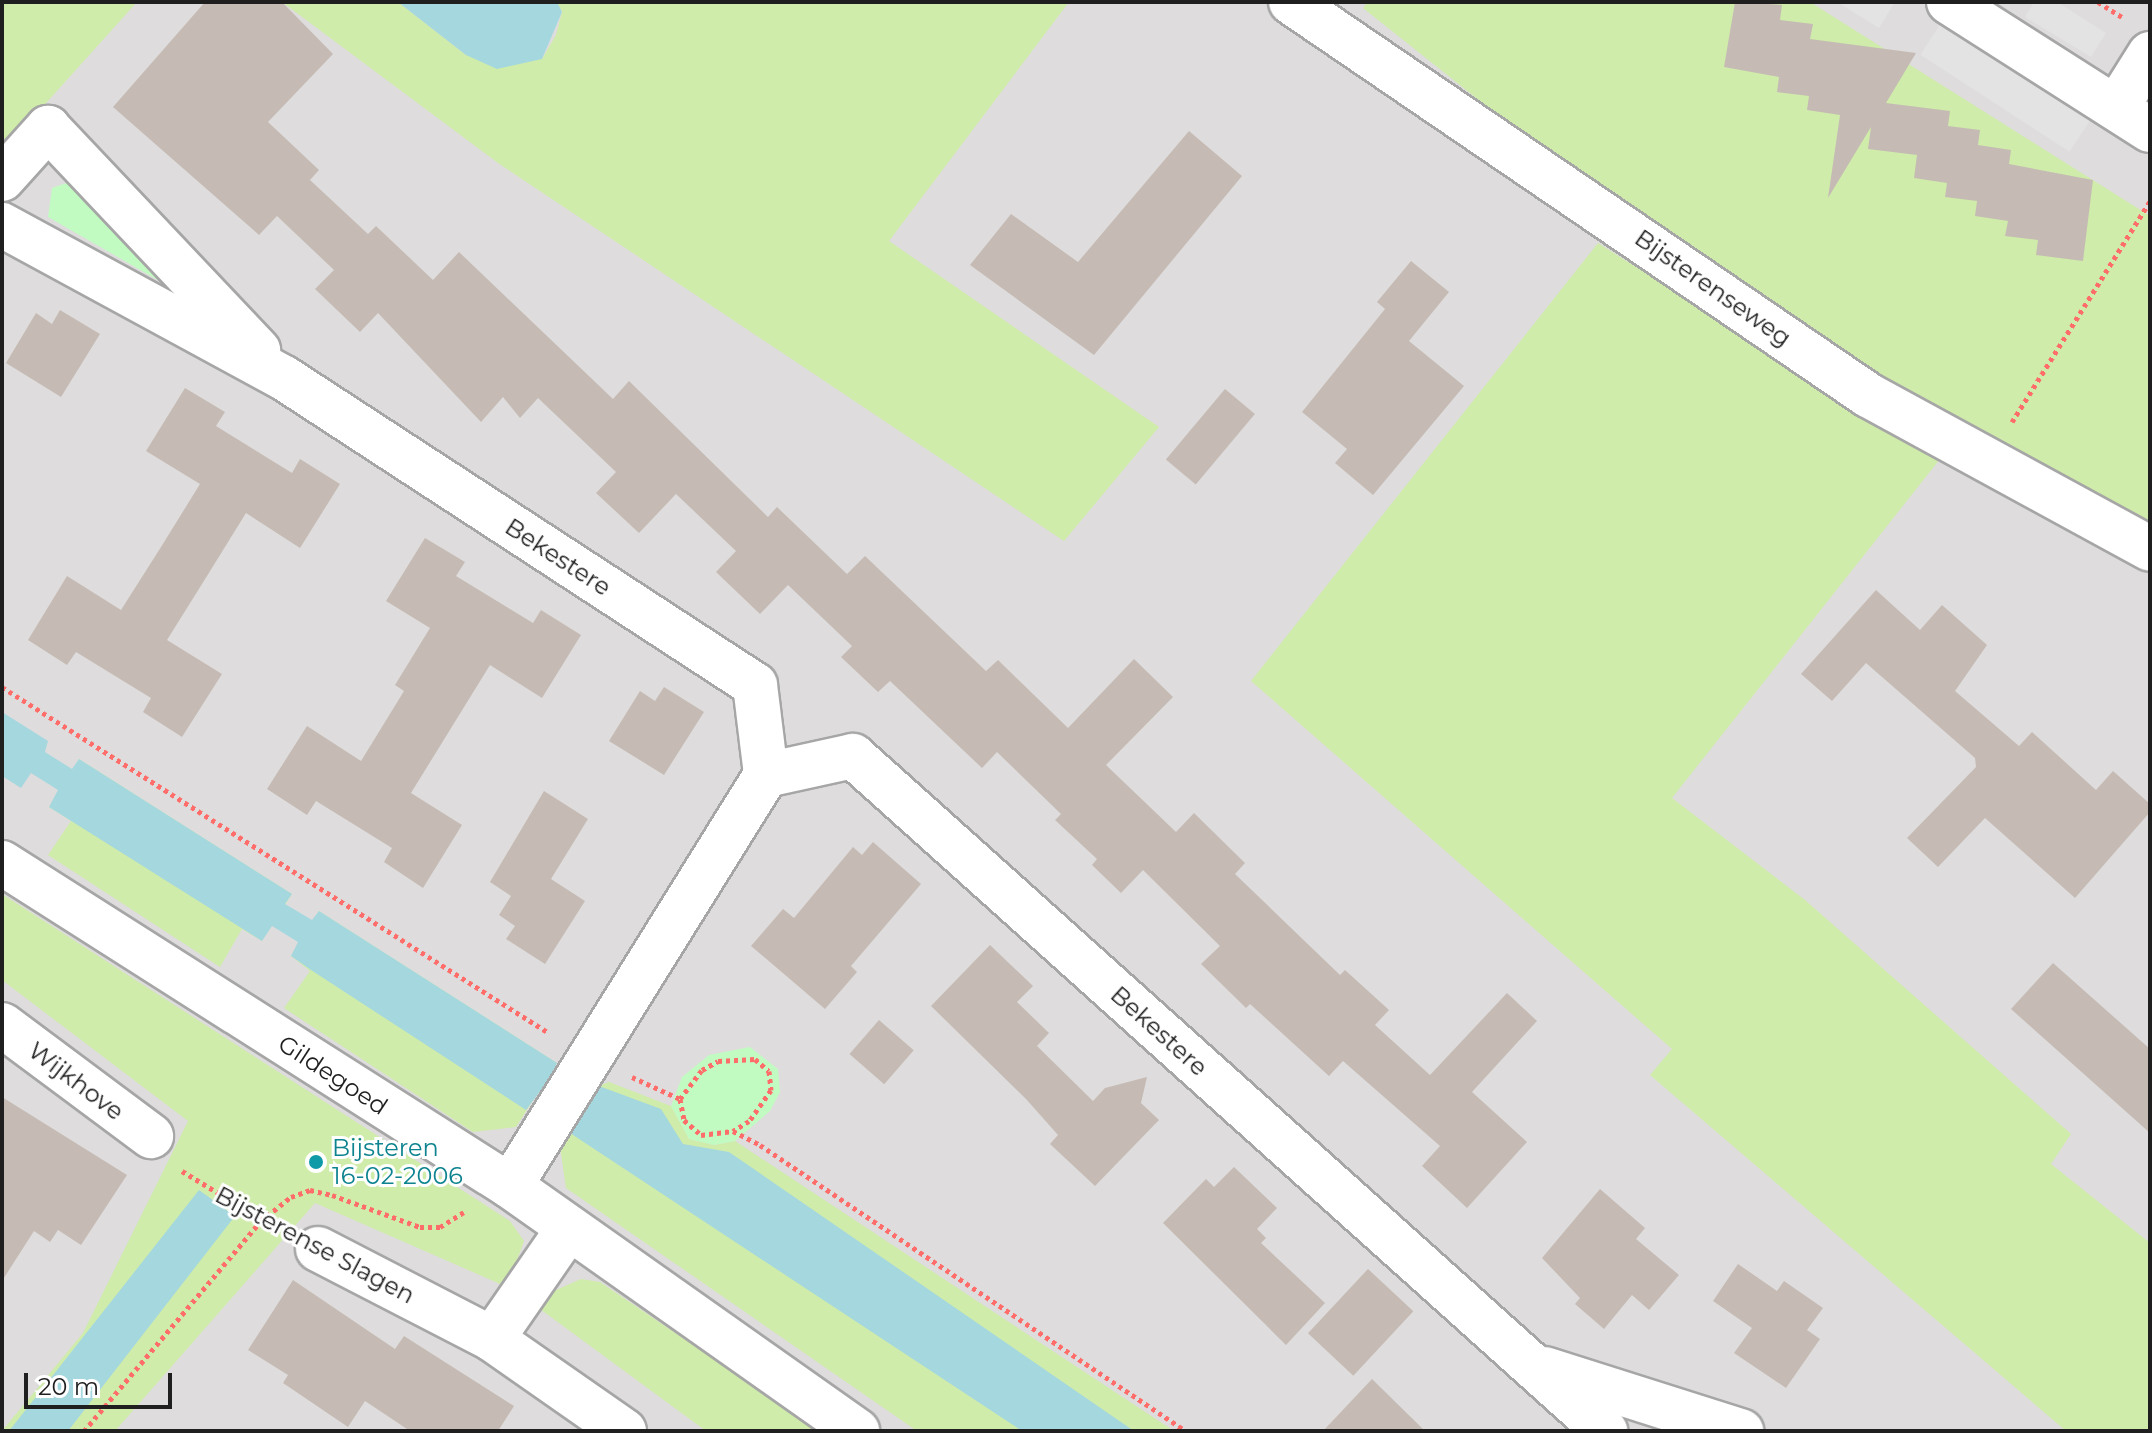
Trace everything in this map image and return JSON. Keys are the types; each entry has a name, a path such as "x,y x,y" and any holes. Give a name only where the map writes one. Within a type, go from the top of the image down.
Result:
{"street":[{"name":"Bijsterenseweg","path":"1291,2 1868,395 2150,549"},
{"path":"1949,2 2133,119 2150,54"},
{"name":"Bekestere","path":"2,179 48,128 284,378"},
{"name":"Bekestere","path":"2,225 284,378 755,685 766,775 853,756 1605,1431"},
{"path":"502,1182 552,1119 766,775"},
{"name":"Gildegoed","path":"2,863 502,1182 857,1431"},
{"name":"Wijkhove","path":"2,1025 151,1136"},
{"path":"492,1339 569,1228"},
{"name":"Bijsterense Slagen","path":"318,1249 492,1339 624,1431"},
{"name":"Bekestere","path":"1531,1364 1741,1431"}],"path":[{"path":"1988,460 2150,201"},
{"path":"680,1099 695,1077 718,1061 755,1059 769,1071 771,1090 749,1121 733,1131"},
{"name":"Bijsterense Slagen","path":"151,1136 162,1158 261,1221 318,1249"},
{"path":"84,1431 261,1221 310,1190 391,1219 440,1227 458,1218 502,1182"}],"shaded area":[{"path":"2,2 2150,2 2150,1431 2,1431"},
{"path":"1837,2 1895,2 1879,28"},
{"path":"2034,2 2057,2 2106,33 2091,57 2025,17"},
{"path":"1941,23 2090,120 2070,152 1920,55"}],"green space":[{"path":"2,2 137,2 2,152 4,80"},
{"path":"282,2 398,2 466,55 542,59 556,35 562,12 557,2 1069,2 889,241 1159,427 1064,541 498,163"},
{"path":"1368,2 1810,2 2150,216 2150,531 1977,440 1524,136 1363,8"},
{"path":"78,179 170,287 48,217 52,188"},
{"path":"1598,243 1940,459 1672,798 1805,900 2071,1134 2051,1164 2150,1243 2150,1431 2066,1431 1650,1075 1672,1049 1251,681"},
{"path":"79,759 292,894 262,941 242,929 220,967 48,855 71,821 49,807"},
{"path":"2,894 510,1221 524,1241 507,1287 315,1203 115,1431 2,1431 83,1333 188,1121 2,980"},
{"path":"319,911 557,1063 516,1127 473,1132 284,1008 310,971 291,956"},
{"path":"750,1047 778,1069 780,1092 770,1111 735,1141 714,1145 689,1139 671,1106 682,1077 709,1055"},
{"path":"609,1082 671,1106 689,1139 714,1145 735,1141 1174,1431 917,1431 566,1188 560,1147 599,1086"},
{"path":"581,1279 600,1282 820,1431 706,1431 540,1309 554,1291"}],"water":[{"path":"398,2 557,2 562,12 542,59 497,69 466,55"},
{"path":"2,712 48,741 45,752 72,769 79,759 292,894 285,904 312,920 319,911 557,1063 551,1075 591,1098 599,1086 661,1109 683,1144 729,1152 1134,1431 1022,1431 570,1133 581,1113 541,1090 526,1110 291,956 298,942 272,926 262,941 49,807 58,790 31,773 21,788 2,776"},
{"path":"199,1190 235,1216 68,1431 9,1431"}],"building":[{"path":"205,2 282,2 333,54 268,122 319,170 310,180 368,234 376,226 433,280 459,252 613,399 629,381 768,517 777,507 847,574 865,556 986,671 998,660 1068,728 1134,659 1173,697 1106,765 1176,832 1194,813 1245,863 1235,874 1340,975 1345,970 1389,1010 1375,1025 1430,1075 1507,993 1537,1021 1472,1092 1527,1142 1467,1208 1422,1166 1440,1146 1343,1061 1329,1076 1250,1004 1246,1008 1201,964 1220,946 1143,870 1121,893 1092,865 1097,859 1055,820 1061,814 997,752 982,768 890,681 878,692 841,657 852,646 788,585 760,614 716,572 736,551 676,494 639,533 596,493 616,472 538,398 520,418 503,397 481,422 378,313 360,332 315,289 334,270 277,216 259,235 113,107"},
{"path":"1735,2 1782,5 1780,20 1813,24 1810,39 1916,53 1886,103 1950,111 1948,126 1980,130 1978,145 2011,150 2009,164 2093,180 2083,261 2036,255 2038,240 2005,236 2008,221 1975,216 1977,201 1945,197 1947,183 1914,178 1917,155 1868,149 1871,127 1828,198 1840,115 1807,110 1809,96 1777,92 1779,77 1724,67"},
{"path":"1189,131 1242,176 1094,355 970,265 1011,214 1078,262"},
{"path":"1411,261 1449,292 1409,341 1464,386 1373,495 1335,463 1347,449 1302,412 1385,309 1377,302"},
{"path":"60,310 100,334 61,397 6,363 36,313 52,324"},
{"path":"185,388 225,412 216,426 292,473 300,459 340,484 300,548 246,513 167,640 222,674 182,737 143,712 151,698 76,652 67,665 28,640 67,576 121,610 161,547 200,484 146,451"},
{"path":"1225,389 1255,414 1196,485 1166,459"},
{"path":"425,538 465,562 456,576 533,623 541,610 581,635 542,698 490,665 411,793 462,825 423,888 384,862 392,848 316,801 307,815 267,789 307,726 361,761 404,691 395,685 430,628 386,601"},
{"path":"1876,590 1920,630 1942,605 1987,645 1955,691 2019,746 2032,732 2096,790 2113,771 2150,804 2150,812 2075,898 1985,818 1938,867 1907,838 1976,767 1975,758 1866,663 1832,701 1801,674"},
{"path":"664,687 704,712 664,775 609,741 640,691 655,701"},
{"path":"544,791 588,819 551,879 585,901 545,964 506,939 515,926 499,915 511,896 490,882"},
{"path":"873,842 921,884 851,966 857,972 825,1009 751,946 783,909 794,918 853,847 862,855"},
{"path":"990,945 1033,986 1017,1002 1049,1033 1037,1046 1093,1101 1105,1088 1147,1077 1141,1103 1159,1120 1095,1186 1050,1144 1058,1135 1026,1099 931,1006"},
{"path":"2053,963 2150,1049 2150,1133 2011,1009"},
{"path":"879,1020 914,1050 884,1084 849,1054"},
{"path":"2,1097 127,1175 81,1245 58,1230 50,1242 34,1231 2,1281"},
{"path":"1234,1167 1277,1208 1257,1229 1266,1238 1261,1243 1325,1303 1286,1345 1163,1223 1206,1179 1214,1187"},
{"path":"1600,1189 1645,1228 1636,1239 1679,1275 1649,1310 1632,1295 1604,1329 1575,1304 1580,1298 1542,1258"},
{"path":"1738,1264 1777,1291 1784,1281 1823,1308 1807,1330 1820,1339 1786,1388 1734,1353 1752,1328 1713,1301"},
{"path":"1368,1269 1413,1311 1353,1376 1308,1333"},
{"path":"293,1280 395,1349 404,1336 514,1406 498,1431 410,1431 365,1401 348,1427 283,1383 288,1375 248,1350"},
{"path":"1372,1379 1425,1431 1323,1431"}],"place":[{"name":"Bijsteren 16-02-2006","path":"316,1162"}]}
